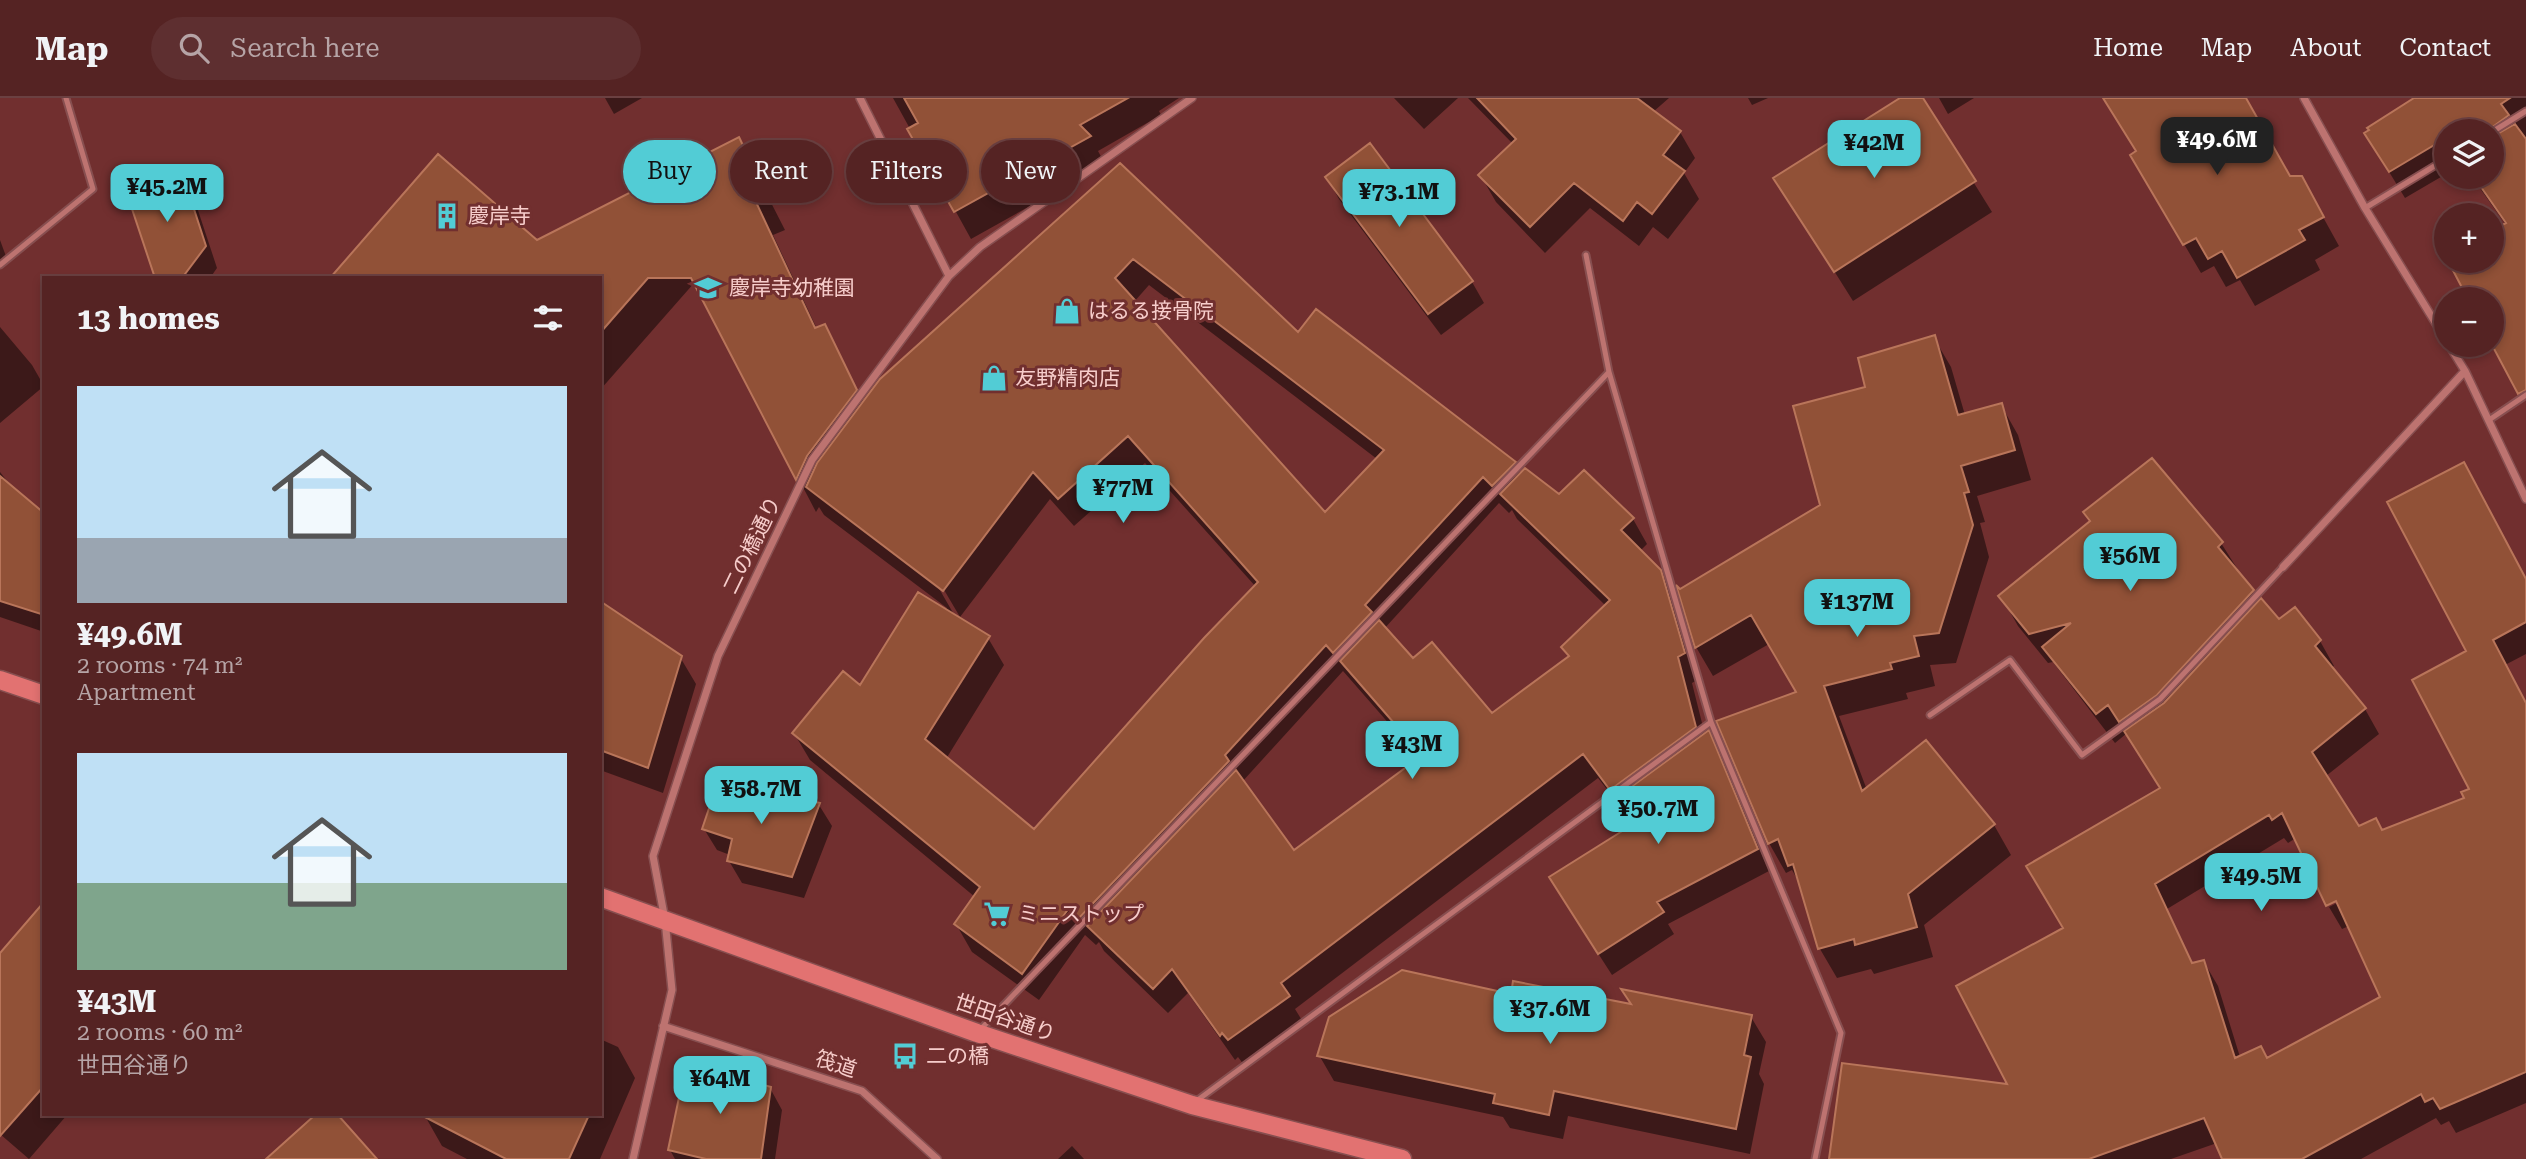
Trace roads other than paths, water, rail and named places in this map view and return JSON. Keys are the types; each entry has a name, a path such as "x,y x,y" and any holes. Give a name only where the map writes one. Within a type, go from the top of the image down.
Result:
{"main road":[{"path":"0,680 42,694"},
{"name":"世田谷通り","path":"602,898 977,1033 1192,1105 1402,1159"}],"street":[{"path":"860,98 949,276"},
{"name":"二の橋通り","path":"633,1159 672,990 665,920 653,856 718,656 812,460 949,276 980,247 1192,98"},
{"path":"2304,98 2365,208 2434,320"},
{"path":"2456,357 2526,499"},
{"path":"2283,567 2465,371"},
{"name":"筏道","path":"663,1026 862,1091 937,1159"}],"lane":[{"path":"0,265 93,190 66,98"},
{"path":"2504,125 2526,111"},
{"path":"2365,208 2434,166"},
{"path":"1587,256 1609,372 1712,722 1841,1033 1815,1159"},
{"path":"977,1033 1609,372"},
{"path":"2489,420 2526,395"},
{"path":"1930,715 2010,660 2082,755 2160,699 2283,567"},
{"path":"1192,1105 1712,722"}],"place":[{"name":"慶岸寺","path":"447,216"},
{"name":"慶岸寺幼稚園","path":"708,288"},
{"name":"はるる接骨院","path":"1067,311"},
{"name":"友野精肉店","path":"994,378"},
{"name":"ミニストップ","path":"997,914"},
{"name":"二の橋","path":"905,1056"}]}
